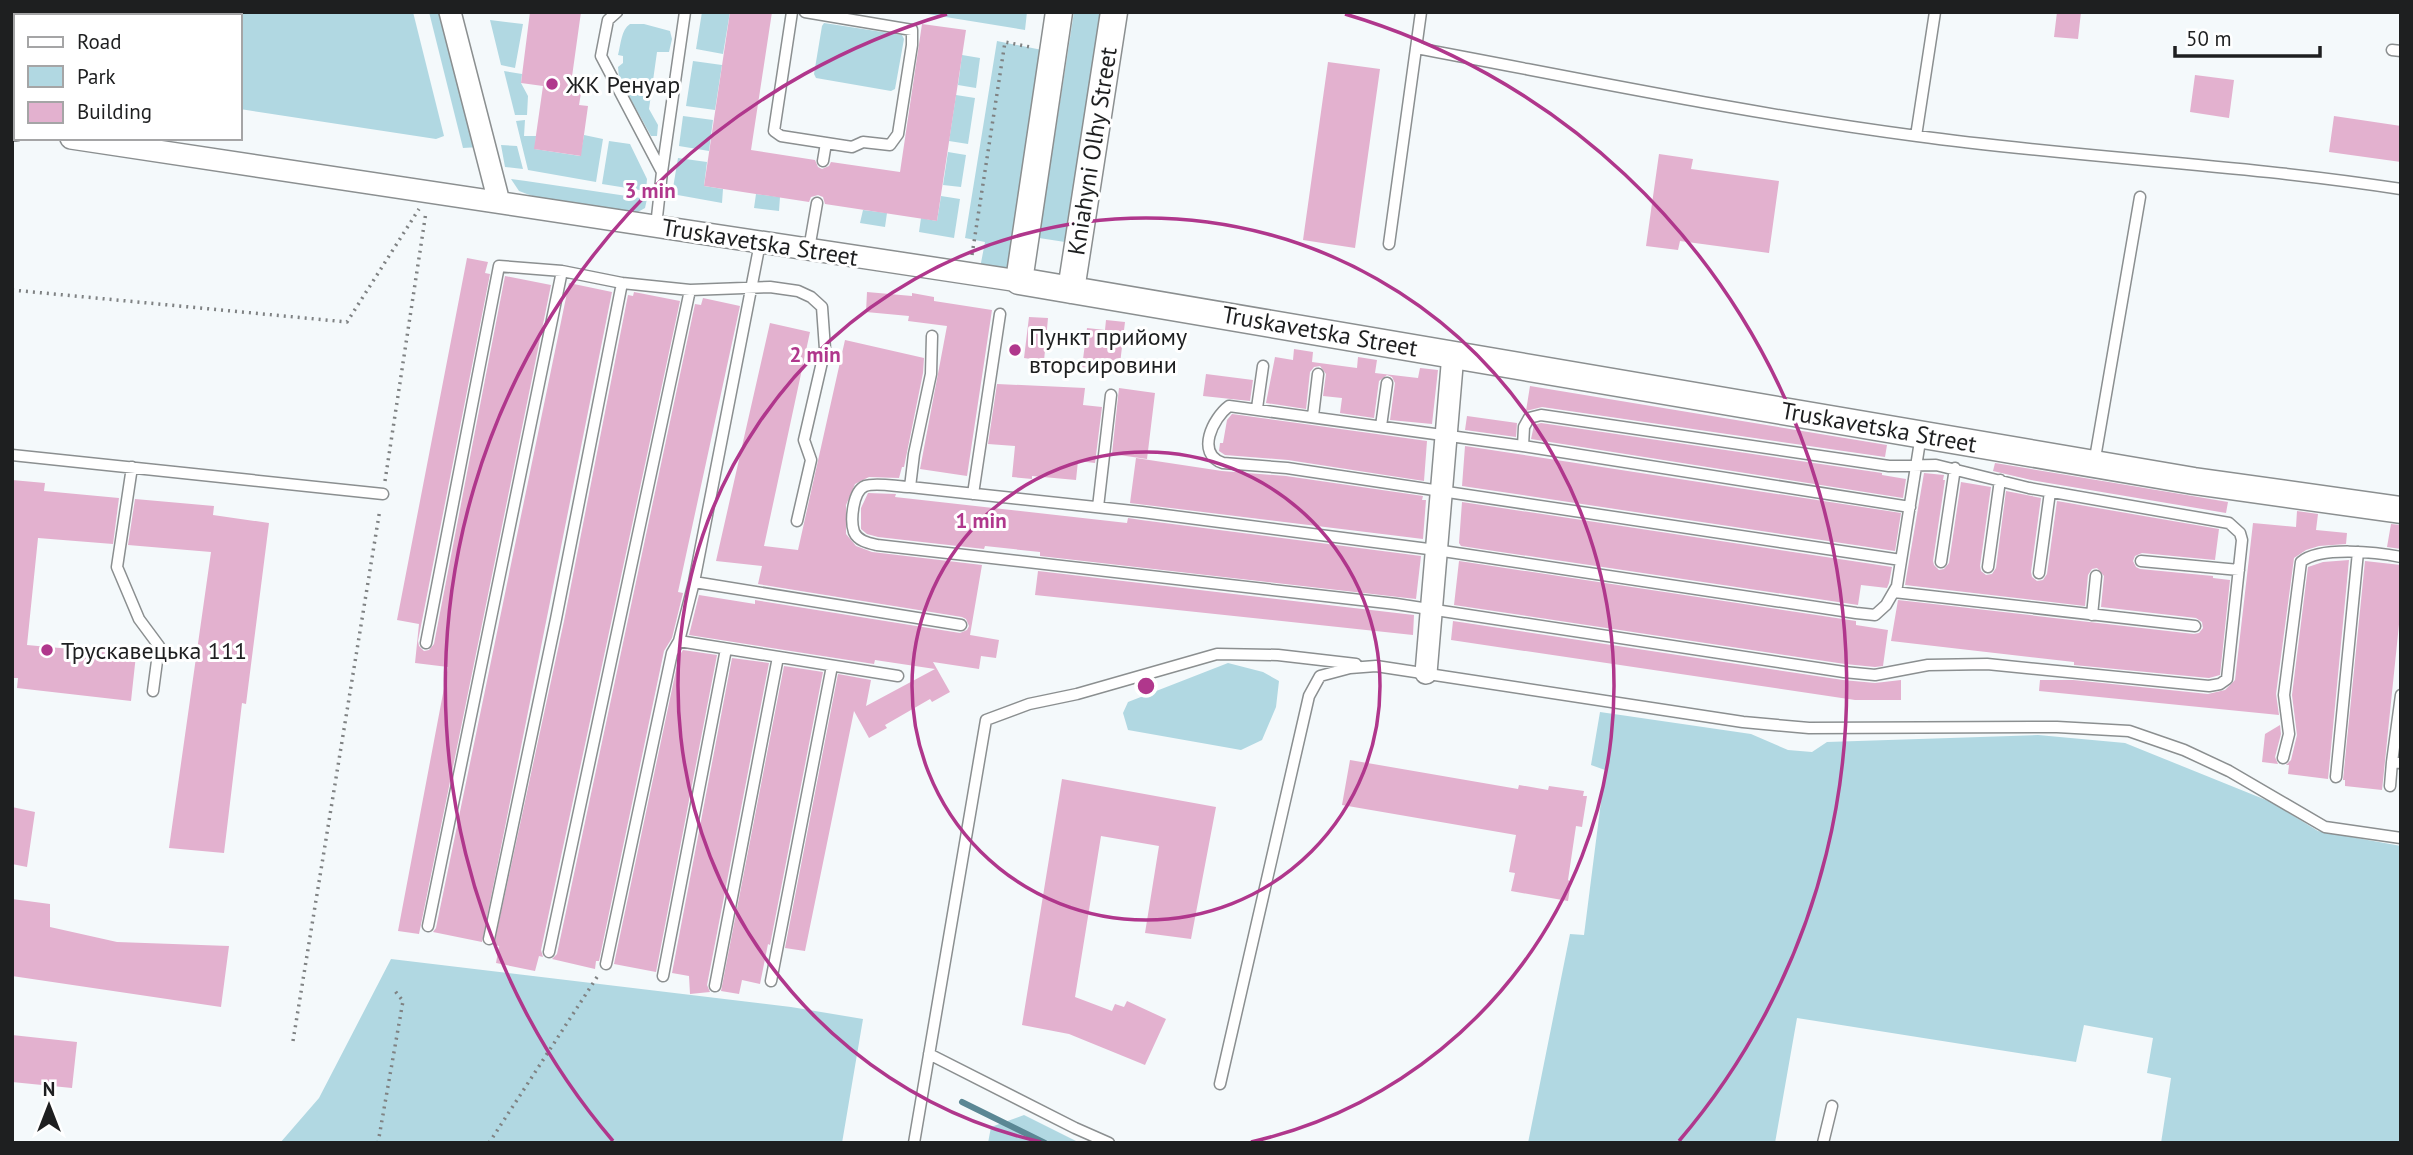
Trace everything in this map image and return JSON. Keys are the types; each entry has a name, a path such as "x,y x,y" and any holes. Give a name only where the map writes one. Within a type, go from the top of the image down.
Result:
{"street":[{"path":"450,12 499,202"},
{"path":"1019,281 1059,12"},
{"name":"Kniahyni Olhy Street","path":"1071,290 1114,12"},
{"name":"Truskavetska Street","path":"84,140 1019,281 2208,483 2401,510"},
{"path":"1426,673 1453,354"}],"lane":[{"path":"617,12 608,20 601,56 662,172"},
{"path":"656,226 684,12"},
{"path":"792,12 774,131 781,136 852,147 863,142 890,145 898,134 912,30 805,12"},
{"path":"1389,244 1421,12"},
{"path":"1916,136 1935,12"},
{"path":"1416,48 1721,105 1916,136 2332,178 2401,189"},
{"path":"823,161 826,143"},
{"path":"2094,464 2140,197"},
{"path":"809,249 817,203"},
{"path":"606,964 672,653 679,641 694,582 760,243"},
{"path":"425,643 499,266 562,271 622,283 690,290 770,287 798,291 811,297 822,307 825,349 804,440 811,460 797,521"},
{"path":"428,926 562,271"},
{"path":"489,939 622,283"},
{"path":"549,952 690,290"},
{"path":"973,494 1000,314"},
{"path":"910,487 931,374 932,336"},
{"path":"1257,408 1263,366"},
{"path":"1312,416 1318,374"},
{"path":"1381,426 1387,383"},
{"path":"1098,507 1111,395"},
{"path":"1901,560 1287,468 1214,460 1209,455 1209,433 1221,412 1229,406 1257,408 1522,446 1910,507"},
{"path":"1522,446 1524,427 1530,418 1541,415 1889,466 1916,466 1936,465 2050,492 2229,523 2240,533 2242,540 2227,679 2220,684 2209,686 1987,664 1928,665 1895,673 1865,674 1431,609 877,545 863,541 854,533 856,496 862,488 870,485 910,487 1098,507 1436,550 1875,615 1886,606 1894,592 1901,560 1916,466 1922,435"},
{"path":"12,455 383,494"},
{"path":"132,467 117,568 139,619 159,646 153,691"},
{"path":"1941,562 1955,468"},
{"path":"1988,567 2000,480"},
{"path":"2039,573 2050,492"},
{"path":"2336,777 2358,552"},
{"path":"2283,758 2289,734 2284,695 2301,562 2308,556 2319,553 2358,552 2401,557"},
{"path":"2141,561 2239,570"},
{"path":"2092,615 2096,576"},
{"path":"694,582 961,625"},
{"path":"1894,592 2195,626"},
{"path":"679,641 898,676"},
{"path":"663,976 726,649"},
{"path":"914,1143 986,720 1029,704 1077,694 1217,654 1278,655 1376,666 1717,719 1796,727 2057,727 2129,731 2184,750 2229,771 2325,827 2401,838"},
{"path":"715,986 778,657"},
{"path":"771,981 832,666"},
{"path":"1220,1084 1309,696 1320,676 1350,668 1376,666"},
{"path":"2390,786 2396,763 2401,693"},
{"path":"929,1054 1109,1143"},
{"path":"1823,1143 1832,1106"}],"path":[{"path":"969,274 1004,43 1031,47"},
{"path":"12,290 347,322 429,192"},
{"path":"293,1041 383,494 429,192"},
{"path":"489,1143 606,964"},
{"path":"378,1143 402,1001 395,991"}],"green space":[{"path":"413,12 444,136 436,139 242,109 242,14 164,14"},
{"path":"429,12 445,12 479,147 463,148"},
{"path":"702,12 730,12 723,54 696,49"},
{"path":"915,12 1027,12 1025,30"},
{"path":"1074,12 1100,12 1065,242 1039,238"},
{"path":"490,20 523,24 515,68 501,65"},
{"path":"824,23 902,35 904,39 895,89 891,91 816,78 814,74"},
{"path":"630,24 644,24 670,31 672,39 669,52 657,52 649,109 658,125 657,136 651,136 619,78 618,67 623,63 623,56 618,55 623,34"},
{"path":"997,41 1047,51 1007,274 980,268 985,242 965,238"},
{"path":"962,55 980,58 976,88 958,85"},
{"path":"693,61 722,65 715,110 686,106"},
{"path":"504,71 522,74 521,83 528,96 527,115 515,115"},
{"path":"956,95 975,98 968,144 949,141"},
{"path":"683,116 713,120 709,151 679,146"},
{"path":"525,120 524,136 536,136 535,149 580,156 584,135 603,139 596,182 528,170 516,121"},
{"path":"609,141 630,144 647,179 646,191 602,184"},
{"path":"501,145 517,146 523,169 505,167"},
{"path":"948,152 966,155 961,187 943,185"},
{"path":"678,158 707,162 704,186 723,189 722,203 672,194"},
{"path":"511,179 647,199 645,208 636,213 535,197 519,191"},
{"path":"756,194 780,197 779,211 754,208"},
{"path":"941,196 960,199 954,238 919,232 921,218 937,221"},
{"path":"863,210 887,213 885,227 860,223"},
{"path":"1228,663 1263,672 1279,681 1276,707 1262,740 1241,750 1128,730 1123,713 1128,702"},
{"path":"1600,712 1751,734 1788,750 1812,752 1827,742 2038,735 2125,743 2271,802 2318,831 2401,846 2401,1143 2161,1143 2171,1078 2147,1073 2153,1038 2084,1025 2076,1062 1797,1018 1775,1143 1528,1143 1570,934 1584,935 1605,770 1591,765"},
{"path":"391,959 791,1007 863,1019 842,1143 280,1143 319,1098"},
{"path":"1024,1115 1080,1143 988,1143 991,1127"}],"building":[{"name":"ЖК Ренуар","path":"530,12 581,12 570,91 581,93 579,105 588,106 581,156 534,149 543,86 521,83"},
{"path":"730,12 772,12 751,150 815,160 822,169 831,162 900,172 922,24 966,30 937,221 825,204 823,197 818,195 811,197 809,202 704,186"},
{"path":"2057,12 2081,12 2078,39 2054,37"},
{"path":"1328,62 1380,69 1355,248 1303,240"},
{"path":"2195,75 2234,80 2229,118 2190,112"},
{"path":"2334,116 2401,126 2401,162 2329,152"},
{"path":"1659,154 1693,159 1691,169 1779,181 1769,253 1680,241 1678,250 1646,246"},
{"path":"467,258 488,262 485,273 490,274 418,641 424,651 434,644 505,276 551,285 419,934 398,931 448,667 415,663 419,624 397,620"},
{"path":"569,283 612,292 482,942 433,932 436,928"},
{"path":"634,292 680,301 541,950 543,957 539,956 535,971 496,963 499,946 494,945 564,621 628,295 633,296"},
{"path":"867,292 912,296 912,293 934,297 934,301 992,310 967,476 920,469 947,326 908,321 909,316 866,312"},
{"path":"703,298 740,306 678,592 683,593 672,638 664,651 599,961 596,961 595,969 552,959 557,954 695,304 701,305"},
{"path":"1029,317 1048,318 1044,361 1024,358"},
{"path":"1106,320 1125,322 1119,372 1082,367 1087,328 1105,330"},
{"path":"770,323 810,332 764,546 798,550 845,340 924,358 904,467 899,478 869,477 855,484 846,505 846,534 856,546 872,552 982,565 970,635 999,640 996,658 981,656 979,669 933,662 950,692 932,702 930,699 885,725 887,728 869,738 854,711 805,951 785,948 838,674 871,680 866,706 935,669 875,660 874,664 689,635 699,595 755,604 755,600 960,633 969,626 962,617 758,584 762,566 716,561"},
{"path":"1294,349 1313,352 1312,362 1357,368 1358,357 1377,360 1375,373 1418,378 1420,368 1438,370 1432,424 1390,420 1395,383 1392,377 1387,375 1379,381 1374,418 1340,413 1342,398 1323,396 1326,374 1320,366 1314,367 1310,372 1306,409 1266,403 1275,357 1293,360"},
{"path":"1206,374 1253,380 1250,401 1203,396"},
{"path":"997,384 1085,388 1083,405 1102,407 1095,463 1078,461 1076,480 1012,477 1015,446 988,444"},
{"path":"1530,386 1887,445 1885,457 1542,407 1526,411"},
{"path":"1119,388 1155,393 1147,459 1112,454"},
{"path":"1232,414 1427,441 1424,481 1288,460 1225,455 1219,451 1220,443 1223,443 1227,420"},
{"path":"1467,416 1517,423 1516,437 1465,430"},
{"path":"1541,423 1882,473 1906,479 1903,498 1531,439 1534,425"},
{"path":"1465,446 1901,513 1895,551 1462,486"},
{"path":"1136,458 1423,496 1422,500 1426,500 1423,539 1130,503"},
{"path":"1995,463 2228,502 2226,513 2031,480 1993,471"},
{"path":"1924,473 1944,475 1945,480 1933,561 1939,570 1949,563 1961,482 1991,487 1980,566 1986,575 1992,574 1996,568 2006,491 2041,498 2031,572 2037,581 2043,580 2047,574 2057,501 2219,529 2215,560 2142,553 2135,556 2133,561 2140,569 2230,580 2220,675 2209,678 2074,665 2074,662 1891,641 1898,600 2194,634 2203,628 2202,622 2196,618 2101,607 2104,576 2097,568 2092,569 2088,575 2085,606 1905,585"},
{"path":"12,480 45,483 44,491 119,498 113,544 38,538 27,645 136,655 131,701 17,688 18,678 12,678"},
{"path":"868,493 896,494 895,497 1127,523 1128,518 1421,556 1416,599 1040,556 1040,552 985,546 984,549 878,537 861,529 861,508"},
{"path":"135,499 214,506 213,515 269,523 246,704 242,703 224,853 169,848 211,552 128,545"},
{"path":"1462,502 1892,567 1887,588 1861,585 1858,605 1461,546"},
{"path":"2297,511 2318,514 2316,530 2347,533 2346,544 2319,546 2294,558 2276,694 2279,715 2039,691 2040,680 2073,680 2208,694 2225,690 2235,680 2253,523 2296,527"},
{"path":"2391,524 2401,525 2401,549 2387,547"},
{"path":"2349,560 2328,779 2288,774 2289,765 2286,765 2291,760 2297,735 2292,695 2308,567 2323,562"},
{"path":"1459,561 1856,621 1856,625 1888,630 1883,666 1845,664 1454,605"},
{"path":"2365,561 2401,565 2401,605 2382,790 2345,786 2343,780"},
{"path":"1038,571 1414,615 1413,635 1035,595"},
{"path":"1453,621 1843,680 1875,683 1901,680 1901,700 1855,700 1451,640"},
{"path":"683,650 717,655 656,972 614,964 679,656"},
{"path":"732,658 769,663 707,985 710,992 690,994 689,976 672,973"},
{"path":"784,666 823,672 760,984 742,980 739,994 721,991"},
{"path":"2280,725 2281,734 2275,757 2278,764 2262,762 2265,734"},
{"path":"1350,760 1518,789 1519,785 1548,790 1549,786 1584,791 1583,796 1587,796 1582,827 1576,826 1568,880 1571,882 1568,901 1511,891 1515,873 1509,872 1516,835 1342,805"},
{"path":"1062,779 1216,807 1191,939 1145,933 1159,846 1101,836 1075,997 1112,1011 1115,1004 1124,1007 1127,1001 1166,1019 1145,1065 1069,1034 1022,1025"},
{"path":"12,807 35,812 27,867 12,864"},
{"path":"12,899 50,904 50,927 117,942 229,946 221,1007 12,976"},
{"path":"12,1035 77,1042 72,1088 12,1082"}],"waterway":[{"path":"962,1102 1045,1143"}],"place":[{"name":"ЖК Ренуар","path":"552,84"},
{"name":"Пункт прийому вторсировини","path":"1015,350"},
{"name":"Трускавецька 111","path":"47,650"}]}
